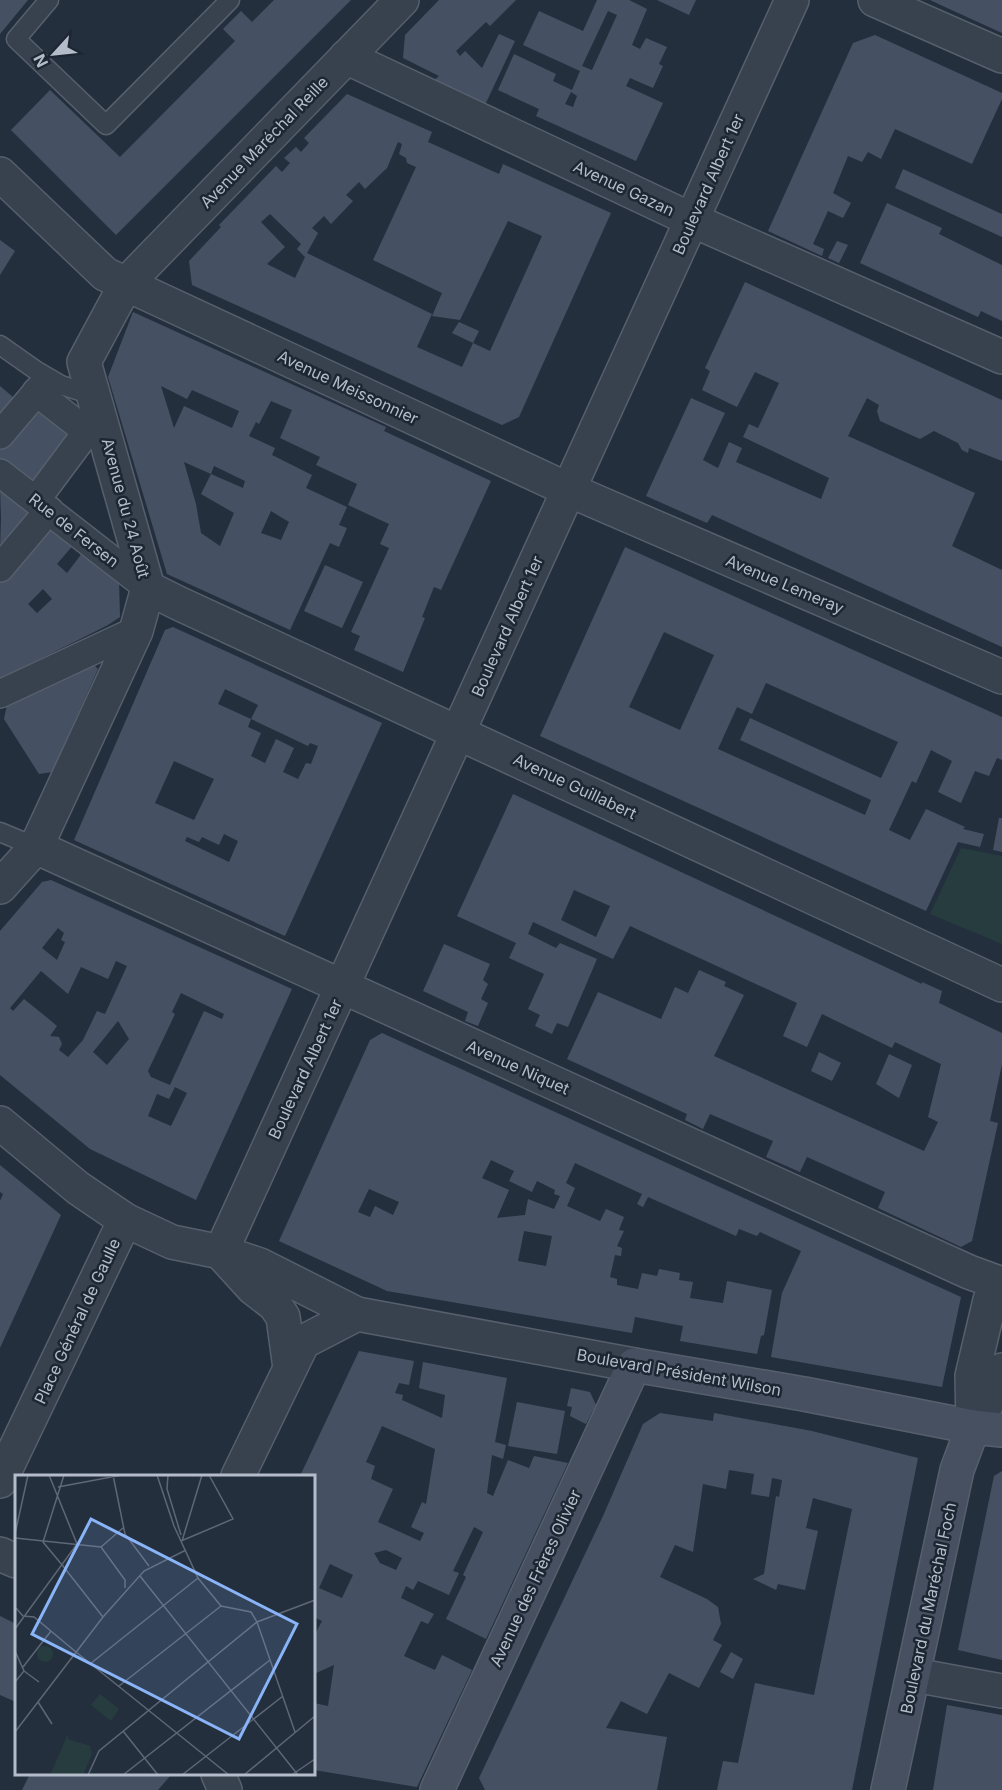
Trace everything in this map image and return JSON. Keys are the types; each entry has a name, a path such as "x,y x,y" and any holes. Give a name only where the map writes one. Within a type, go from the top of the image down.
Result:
{"main road":[{"name":"Boulevard Président Wilson","path":"634,1365 784,1390 988,1429"},
{"name":"Avenue des Frères Olivier","path":"437,1790 634,1365"},
{"name":"Boulevard du Maréchal Foch","path":"888,1790 957,1470 988,1429"}],"street":[{"name":"Avenue Maréchal Reille","path":"126,285 402,0"},
{"name":"Boulevard Albert 1er","path":"221,1252 792,0"},
{"path":"875,0 1002,56"},
{"name":"Avenue Gazan","path":"346,57 692,220 1002,357"},
{"name":"Avenue Meissonnier","path":"0,174 105,274 569,490"},
{"name":"Avenue du 24 Août","path":"0,887 36,847 136,631 148,588 108,442 89,414 84,362 126,285"},
{"path":"0,435 38,390 89,414 83,437 43,505 0,568"},
{"name":"Rue de Fersen","path":"0,473 148,588"},
{"name":"Avenue Lemeray","path":"569,490 1002,677"},
{"name":"Avenue Guillabert","path":"148,588 1002,985"},
{"path":"0,694 124,636 132,640"},
{"name":"Avenue Niquet","path":"36,847 969,1272 1002,1284"},
{"path":"0,1123 78,1188 125,1220"},
{"name":"Place Général de Gaulle","path":"0,1480 125,1220 172,1242 221,1252 260,1265 357,1314"},
{"path":"221,1252 253,1288 275,1305 283,1317 290,1368"},
{"name":"Boulevard du Maréchal Foch","path":"988,1429 972,1376 990,1300 1002,1289"},
{"path":"238,1475 303,1342 357,1314"},
{"name":"Boulevard Président Wilson","path":"357,1314 634,1365"},
{"name":"Boulevard du Maréchal Foch","path":"988,1429 1002,1370"},
{"path":"0,1554 15,1562"},
{"path":"914,1675 1002,1691"},
{"path":"219,1775 225,1790"}],"lane":[{"path":"49,0 16,39 106,125 230,0"},
{"path":"0,345 61,385 89,414"},
{"path":"0,832 36,847"}],"green space":[{"path":"961,848 1002,856 1002,944 930,914"}],"building":[{"path":"0,0 28,0 0,34"},
{"path":"274,0 351,0 116,235 11,130 50,90 120,157 235,41 223,29 241,11 252,22"},
{"path":"439,0 516,0 490,26 486,22 456,51 460,56 465,51 482,68 499,34 515,41 485,105 432,82 439,76 403,58 405,35"},
{"path":"597,0 629,0 647,9 632,45 640,49 646,38 667,47 659,64 663,66 653,88 630,78 626,86 663,103 636,161 536,116 539,109 498,90 514,54 556,74 553,81 572,90 580,71 523,45 539,11 583,31","holes":["608,11 617,15 592,70 582,66","571,92 577,96 573,107 565,104"]},
{"path":"657,0 696,0 689,15"},
{"path":"930,0 1002,0 1002,33 945,7"},
{"path":"875,35 1002,93 1002,99 972,164 895,129 881,159 868,152 862,162 848,156 833,193 851,203 843,218 828,211 813,244 824,249 822,256 768,231 853,43"},
{"path":"347,94 432,132 428,142 499,174 503,164 611,213 519,417 502,425 192,285 189,261 221,227 219,225 276,166 282,172 290,163 284,158 296,147 301,152 309,143 304,138","holes":["398,142 402,144 399,154 406,158 407,163 416,167 373,260 442,293 432,316 460,320 508,221 542,236 490,351 473,343 462,367 417,347 432,314 307,253 318,233 312,228 324,216 331,224 353,201 346,195 359,182 365,189 387,168","270,214 301,244 297,249 305,257 295,278 267,264 285,247 261,222"]},
{"path":"903,169 1002,214 1002,237 895,188"},
{"path":"887,203 942,228 939,234 1002,265 1002,321 981,311 978,317 860,263"},
{"path":"0,240 15,251 0,275"},
{"path":"837,241 848,245 839,263 828,258"},
{"path":"745,282 1002,400 1002,461 969,448 968,453 962,450 958,443 934,431 920,439 880,421 877,411 879,405 867,398 848,436 975,493 952,546 1002,570 1002,647 712,515 707,523 646,496 691,398 725,413 703,460 718,468 729,442 742,448 736,462 821,499 829,478 743,437 749,424 758,428 779,383 755,372 737,407 702,390 710,371 705,368"},
{"path":"133,312 386,427 384,431 491,481 441,590 434,587 422,617 425,618 403,672 354,650 360,636 351,632 389,548 380,544 389,524 348,505 357,484 316,465 320,457 280,438 292,410 271,401 259,424 256,422 249,436 275,448 272,455 312,475 306,488 347,507 339,525 347,528 339,547 330,543 290,630 167,574 108,377","holes":["161,386 187,399 192,390 239,411 232,428 184,406 174,428","184,462 211,474 201,494 234,513 220,546 201,533 196,504","214,466 245,481 243,488 211,474","271,511 289,522 281,540 261,533"]},
{"path":"459,322 479,331 473,343 452,333"},
{"path":"0,386 20,403 0,426"},
{"path":"35,407 77,438 37,492 0,462 0,447"},
{"path":"0,485 35,511 0,552 1,518"},
{"path":"49,522 75,543 57,564 67,573 83,552 119,581 120,617 0,679 0,582","holes":["43,589 52,599 37,613 28,604"]},
{"path":"625,547 1002,717 1002,760 997,758 989,776 975,771 961,803 938,792 952,761 931,750 916,783 912,781 889,830 910,840 926,809 965,827 963,829 984,834 980,847 958,842 926,911 540,736","holes":["664,632 714,655 680,730 629,707","766,683 898,742 881,778 750,718 740,740 871,800 865,815 718,749 737,707 752,714"]},
{"path":"325,565 363,582 342,628 304,611"},
{"path":"173,627 382,723 285,936 74,840 165,630","holes":["225,689 258,705 251,719 218,704","251,719 308,746 310,743 318,746 311,764 306,763 298,779 283,772 294,748 276,739 265,763 251,756 261,733 248,727","174,761 214,779 194,820 155,803","224,834 238,841 229,862 185,841 187,837 199,842 202,837 219,845"]},
{"path":"92,663 98,669 52,772 39,774 4,719 7,705"},
{"path":"513,794 922,984 922,982 942,991 939,1003 1002,1033 1002,1064 990,1121 998,1123 972,1241 961,1247 878,1208 885,1192 807,1157 800,1172 766,1157 773,1141 710,1114 703,1129 685,1120 687,1114 567,1059 598,992 661,1019 675,987 688,993 699,970 726,982 724,986 744,995 714,1056 924,1151 938,1122 928,1117 941,1064 895,1042 892,1048 822,1014 807,1047 783,1036 797,1003 630,926 613,959 533,922 528,934 556,948 560,943 597,959 568,1027 557,1023 552,1034 535,1026 540,1015 528,1009 544,974 509,958 516,943 457,916","holes":["574,890 610,906 596,937 561,920"]},
{"path":"999,818 1002,818 1002,852 993,850"},
{"path":"51,880 292,989 196,1200 90,1149 0,1075 0,931 42,882","holes":["58,928 64,933 61,940 65,942 57,960 42,948","116,961 127,966 105,1014 97,1011 83,1040 68,1057 59,1050 62,1044 59,1037 50,1036 57,1026 50,1020 24,999 13,1011 10,1008 41,971 68,994 81,967 108,979","181,993 224,1014 222,1019 204,1011 170,1085 151,1077 148,1071 175,1014 172,1012","118,1021 129,1039 107,1065 93,1052","175,1087 187,1093 171,1126 148,1116 157,1094 169,1099"]},
{"path":"444,944 490,964 483,980 488,984 481,999 488,1003 478,1026 465,1021 468,1012 423,991"},
{"path":"382,1033 961,1297 942,1387 771,1357 782,1293 801,1251 760,1232 757,1236 739,1229 736,1236 648,1197 643,1207 637,1204 642,1194 575,1163 566,1183 575,1188 567,1206 600,1221 606,1209 624,1217 619,1230 624,1231 617,1246 622,1248 621,1256 615,1255 610,1277 617,1279 617,1285 638,1289 642,1273 657,1276 659,1269 680,1273 679,1280 693,1282 690,1298 723,1303 727,1281 772,1290 764,1335 761,1336 757,1354 680,1341 683,1326 635,1317 632,1333 387,1291 279,1241 370,1040","holes":["491,1160 514,1171 509,1181 532,1192 537,1181 555,1190 554,1194 560,1196 554,1209 528,1199 525,1215 497,1218 509,1190 482,1178","369,1189 399,1202 393,1215 375,1206 370,1217 358,1212","524,1231 552,1236 546,1266 518,1261"]},
{"path":"819,1052 841,1063 832,1081 811,1071"},
{"path":"889,1054 912,1065 899,1098 876,1084"},
{"path":"0,1165 61,1215 0,1348 0,1201 3,1194 0,1192"},
{"path":"359,1351 414,1361 409,1385 399,1383 395,1393 403,1395 402,1400 442,1418 445,1395 419,1388 423,1362 507,1378 495,1442 506,1445 503,1459 492,1455 487,1493 493,1496 508,1460 529,1468 534,1456 568,1463 486,1639 446,1619 466,1577 463,1575 483,1532 474,1527 453,1571 459,1573 449,1595 418,1581 413,1590 406,1586 401,1598 434,1614 428,1624 421,1621 404,1656 435,1670 442,1655 472,1670 417,1787 315,1770 315,1703 328,1706 334,1665 315,1674 315,1634 322,1621 316,1618 315,1621 315,1475 300,1475","holes":["382,1426 435,1449 426,1504 422,1502 411,1527 424,1533 420,1541 378,1522 393,1489 371,1479 375,1466 366,1462","386,1550 402,1558 396,1570 380,1563 374,1553","330,1564 353,1575 342,1598 319,1588"]},
{"path":"571,1388 590,1392 596,1405 586,1424 570,1416 572,1407 567,1406"},
{"path":"517,1402 565,1411 557,1454 508,1446"},
{"path":"660,1413 713,1421 714,1413 812,1431 918,1458 852,1790 717,1790 723,1761 738,1763 755,1683 814,1695 852,1509 813,1498 806,1528 818,1531 805,1590 778,1584 776,1590 753,1579 764,1574 776,1496 779,1497 782,1480 772,1478 769,1497 751,1494 754,1474 729,1470 726,1489 703,1484 693,1552 675,1545 660,1577 707,1599 718,1607 721,1624 713,1640 722,1645 699,1688 669,1673 647,1714 621,1701 606,1728 667,1737 657,1790 485,1790 479,1778 603,1516 643,1424"},
{"path":"1002,1471 1002,1660 958,1650 994,1476"},
{"path":"0,1616 15,1624 15,1702 0,1695"},
{"path":"731,1652 743,1659 733,1679 720,1672"},
{"path":"947,1705 1002,1715 1002,1790 933,1790"},
{"path":"30,1775 171,1775 158,1790 22,1790"}]}
